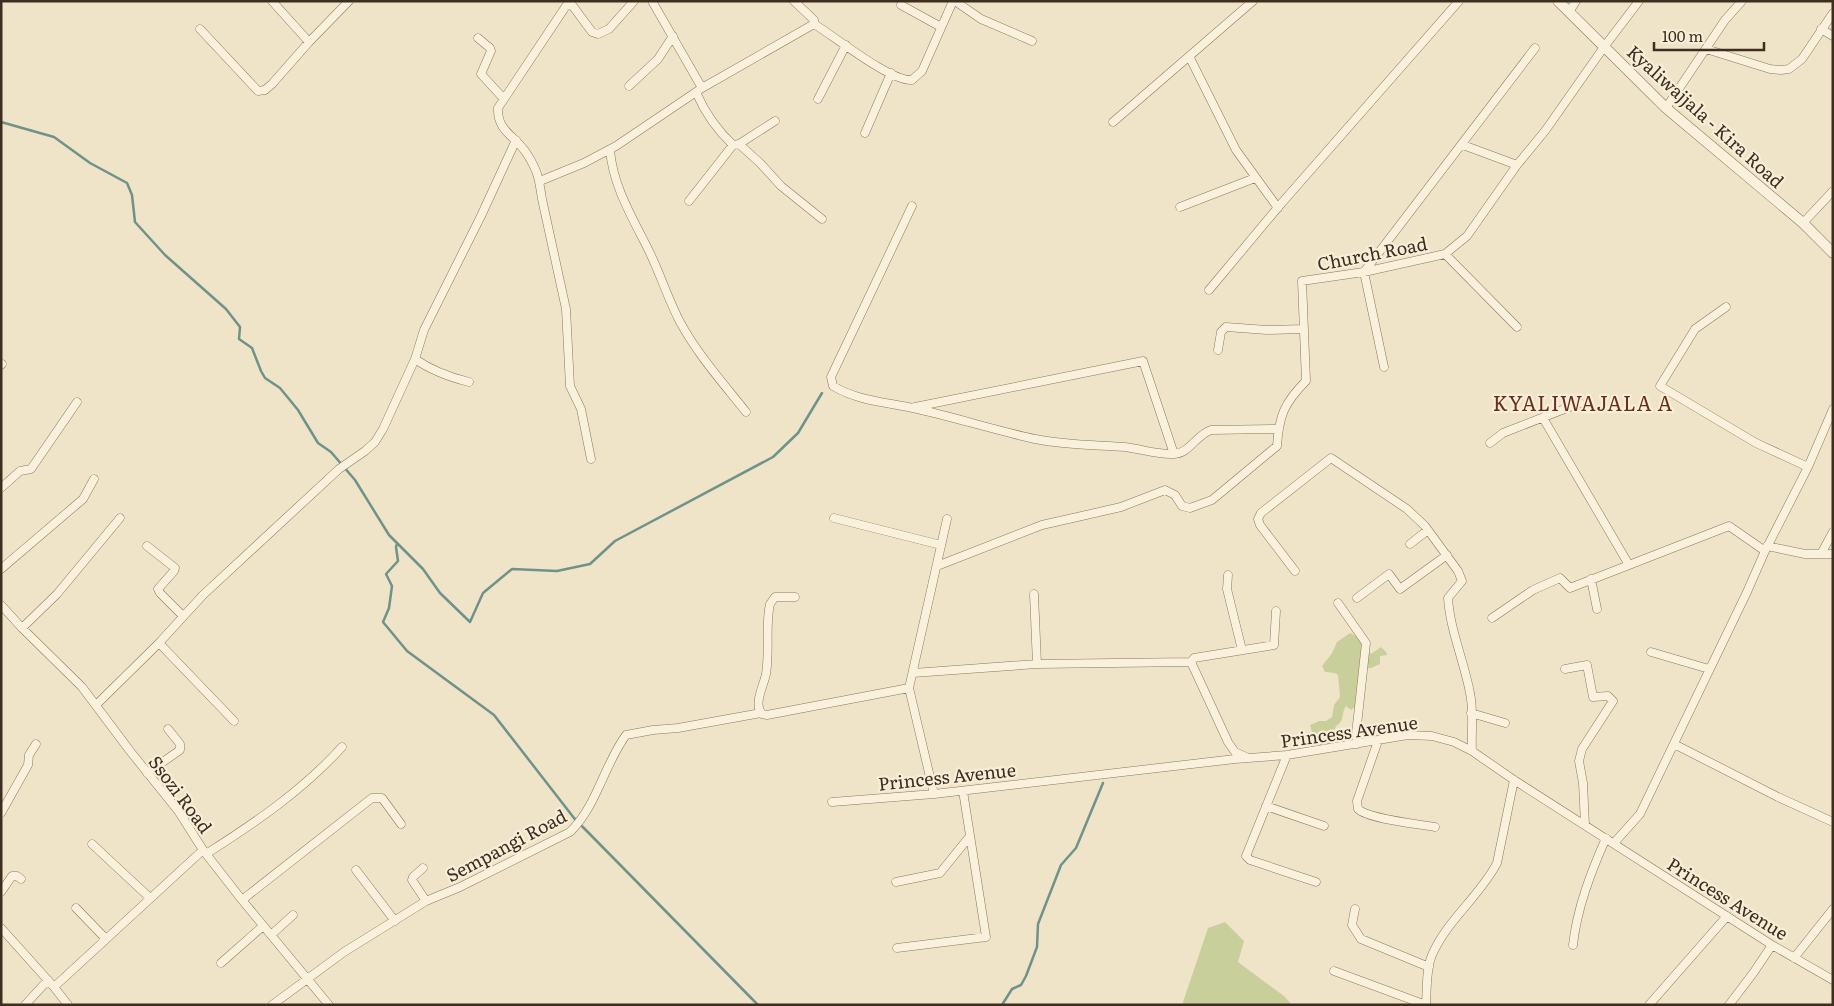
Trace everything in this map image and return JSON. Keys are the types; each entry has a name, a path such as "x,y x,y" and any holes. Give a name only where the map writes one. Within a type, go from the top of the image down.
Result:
{"street":[{"path":"272,1 309,42"},
{"path":"200,29 258,91 265,90 349,1"},
{"path":"591,459 581,409 570,386 566,309 542,199 540,181 526,153 499,121 498,108 566,6 572,5 592,32 598,34 609,28 634,1"},
{"path":"652,1 673,36 699,90 709,118 719,132 760,163 780,186 822,219"},
{"path":"794,1 814,20 814,24 891,73 908,80 919,75 954,1 981,18 1032,41"},
{"path":"1112,122 1253,1"},
{"path":"1209,290 1459,1"},
{"name":"Kyaliwajjala - Kira Road","path":"1558,1 1666,108 1802,223 1832,252"},
{"path":"1569,12 1576,1"},
{"name":"Church Road","path":"937,566 1042,525 1121,507 1165,490 1175,495 1182,506 1190,508 1212,500 1277,446 1278,429 1284,406 1306,382 1302,281 1364,272 1444,254 1467,236 1516,165 1545,132 1604,47 1639,1"},
{"path":"1666,108 1726,20 1742,1"},
{"path":"901,5 941,26"},
{"path":"1706,49 1770,69 1789,69 1802,59 1833,13"},
{"path":"540,181 584,164 610,150 658,120 699,90 814,24"},
{"path":"1821,30 1833,36"},
{"path":"629,86 658,59 673,36"},
{"path":"478,38 492,51 481,74 504,99"},
{"path":"818,99 846,46"},
{"path":"1384,367 1364,272 1463,145 1535,48"},
{"path":"1189,56 1236,150 1278,208"},
{"path":"865,133 891,73"},
{"path":"690,200 736,145 775,121"},
{"path":"96,705 159,643 203,595 339,469 375,442 383,429 415,359 424,330 478,224 516,140"},
{"path":"1463,145 1516,165"},
{"path":"610,150 614,173 621,194 631,218 661,276 680,321 703,358 746,412"},
{"path":"1180,208 1255,178"},
{"path":"1802,223 1833,191"},
{"path":"912,206 831,377 833,386 843,392 868,400 913,408 1058,443 1128,447 1174,454 1185,451 1204,432 1210,430 1278,429"},
{"path":"1444,254 1517,327"},
{"path":"1726,307 1695,329 1660,386 1756,443 1808,467"},
{"path":"1218,350 1221,332 1226,327 1267,330 1303,329"},
{"path":"415,359 430,369 449,377 469,382"},
{"path":"913,408 1143,361 1174,454"},
{"path":"1,488 20,471 31,469 77,402"},
{"path":"1490,443 1504,433 1580,403"},
{"path":"1614,843 1640,814 1766,549 1808,467 1833,409"},
{"path":"1543,418 1629,565"},
{"path":"1295,571 1260,525 1258,519 1261,513 1331,458 1406,508 1428,530 1458,571 1462,581 1448,598 1449,609 1471,695 1472,751"},
{"path":"1,569 83,499 94,479"},
{"path":"22,628 57,594 120,518"},
{"path":"834,518 942,545"},
{"path":"934,794 909,688 947,519"},
{"path":"1492,618 1533,590 1560,578 1570,588 1729,526 1766,549 1805,554 1833,554"},
{"path":"1410,544 1428,530"},
{"path":"1821,554 1833,532"},
{"path":"147,546 175,568 158,589 183,616"},
{"path":"1358,598 1389,574 1400,589 1447,555"},
{"path":"1228,576 1227,588 1242,650"},
{"path":"1591,579 1597,609"},
{"path":"1034,594 1037,664"},
{"path":"795,597 775,597 770,604 766,676 758,704 761,713 767,715 909,688"},
{"path":"1338,603 1366,643 1357,724 1357,744"},
{"name":"Ssozi Road","path":"1,605 74,678 179,812 204,852 106,939 25,1005"},
{"path":"913,673 1037,664 1191,662 1194,658 1274,645 1276,611"},
{"path":"159,643 234,720"},
{"path":"1651,652 1709,669"},
{"path":"1191,662 1228,742 1235,752 1247,758"},
{"path":"1566,669 1587,665 1593,697 1608,696 1613,701 1582,749 1579,761 1583,783 1585,825"},
{"name":"Sempangi Road","path":"272,1005 344,952 426,901 460,887 570,832 586,812 616,749 626,734 678,728 761,713"},
{"path":"1471,713 1505,723"},
{"path":"147,773 180,750 180,744 168,729"},
{"name":"Princess Avenue","path":"832,802 964,791 1287,755 1408,735 1432,736 1454,742 1472,751 1514,780 1772,945 1833,980"},
{"path":"1378,741 1357,801 1358,809 1363,813 1373,816 1434,827"},
{"path":"1,813 28,765 29,755 36,744"},
{"path":"1674,744 1778,797 1833,822"},
{"path":"329,1005 204,852 282,802 307,783 342,747"},
{"path":"1287,755 1246,852 1247,858 1316,882"},
{"path":"1334,971 1426,1005 1431,956 1447,929 1497,863 1514,780"},
{"path":"897,948 986,936 964,791"},
{"path":"242,900 372,798 382,798 401,824"},
{"path":"1266,806 1324,826"},
{"path":"896,882 940,873 970,836"},
{"path":"1573,945 1574,931 1590,873 1606,838"},
{"path":"92,844 150,898"},
{"path":"423,868 412,877 412,880 426,901"},
{"path":"356,870 395,920"},
{"path":"1,892 12,876 17,876 21,879"},
{"path":"76,908 106,939"},
{"path":"1355,909 1352,925 1361,939 1429,967"},
{"path":"1794,958 1833,909"},
{"path":"271,935 293,914"},
{"path":"1648,1005 1727,916"},
{"path":"221,963 263,926"},
{"path":"1,928 68,1005"},
{"path":"1730,1005 1772,945"}],"green space":[{"path":"1350,633 1358,637 1371,654 1381,647 1387,655 1380,656 1380,664 1366,668 1360,702 1351,710 1346,706 1341,722 1336,726 1329,748 1316,747 1310,725 1319,721 1326,721 1332,717 1334,705 1340,697 1338,675 1325,672 1322,666 1332,653 1337,642"},
{"path":"1225,922 1244,941 1238,962 1284,996 1292,1005 1182,1005 1208,928"}],"waterway":[{"path":"1,122 54,137 90,163 127,183 132,195 135,222 165,255 226,309 240,327 239,339 252,348 265,378 280,388 298,410 318,443 331,452 355,480 389,535 423,569 440,593 470,622 483,593 512,569 557,571 590,564 615,541 773,457 798,433 822,393"},
{"path":"397,544 398,561 386,574 392,586 389,608 383,622 407,651 494,715 574,818 758,1005"},
{"path":"1002,1005 1012,989 1021,985 1026,976 1037,947 1038,924 1061,865 1076,848 1103,783"}],"district":[{"name":"KYALIWAJALA A","path":"1583,402"}]}
